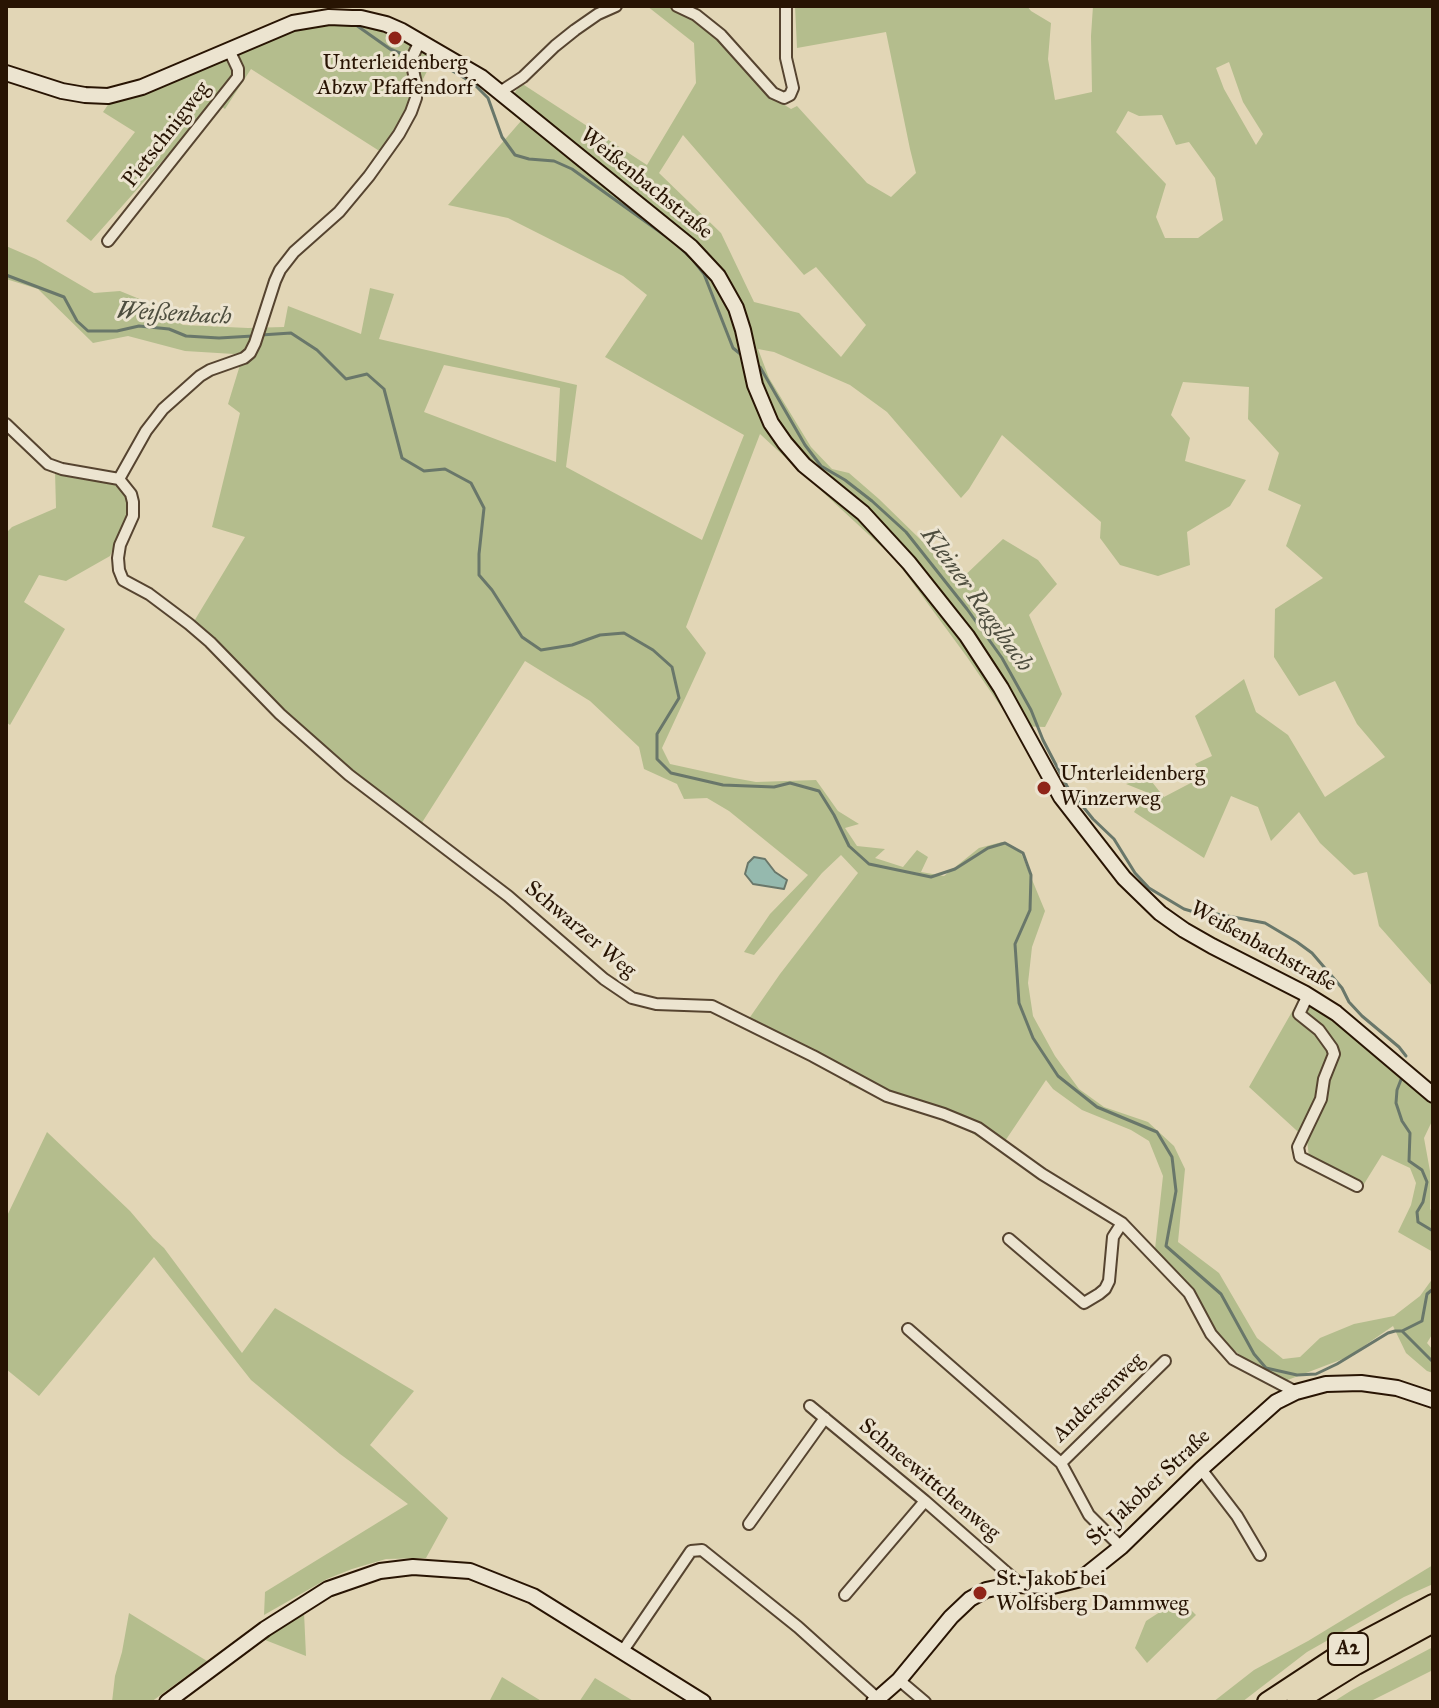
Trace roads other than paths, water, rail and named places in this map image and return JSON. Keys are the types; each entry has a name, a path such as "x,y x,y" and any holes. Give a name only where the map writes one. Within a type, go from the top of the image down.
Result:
{"highway":[{"name":"A2","path":"1267,1702 1346,1650 1433,1604"},
{"name":"A2","path":"1296,1702 1433,1623"}],"main road":[{"name":"Weißenbachstraße","path":"6,73 62,91 108,96 142,87 293,23 351,12 386,24 415,51 464,65 691,247 718,276 736,308 755,385 771,423 804,465 863,513 900,553 967,636 1001,688 1061,797 1124,878 1160,913 1184,930 1336,1013 1433,1095"},
{"name":"St. Jakober Straße","path":"876,1700 899,1680 951,1617 970,1599 986,1590 1010,1585 1053,1586 1081,1579 1121,1547 1276,1402 1296,1392 1326,1384 1361,1383 1397,1388 1433,1400"},
{"path":"167,1702 270,1625 328,1589 380,1571 413,1567 470,1571 533,1596 703,1702"}],"street":[{"path":"500,92 523,77 575,30 616,6"},
{"path":"677,6 696,15 721,35 773,93 784,98 790,95 793,88 786,58 786,6"},
{"name":"Pietschnigweg","path":"108,241 238,77 238,69 229,50"},
{"path":"6,424 48,464 119,479 146,431 190,383 210,370 250,353 275,281 287,260 339,212 399,134 416,98 415,51"},
{"name":"Schwarzer Weg","path":"119,479 131,494 133,502 133,516 120,545 118,558 123,580 149,594 189,624 280,714 349,775 508,896 604,979 632,998 656,1004 712,1006 887,1096 978,1128 1042,1174 1122,1223 1189,1293 1211,1334 1233,1359 1296,1392"},
{"path":"1308,995 1299,1014 1319,1030 1334,1054 1324,1079 1321,1099 1298,1147 1300,1157 1357,1186"},
{"path":"1009,1239 1084,1303 1105,1289 1109,1281 1113,1237 1122,1223"},
{"path":"908,1329 1061,1463 1089,1515 1121,1547"},
{"name":"Andersenweg","path":"1061,1463 1165,1361"},
{"name":"Schneewittchenweg","path":"810,1406 1022,1586"},
{"path":"749,1524 825,1418"},
{"path":"1201,1469 1237,1516 1260,1555"},
{"path":"845,1595 925,1501"},
{"name":"St. Jakober Straße","path":"622,1652 691,1551 702,1550 798,1627 876,1700"},
{"path":"899,1680 925,1702"}],"water":[{"path":"754,857 765,859 775,872 787,880 784,889 753,884 745,874 748,863"}],"waterway":[{"name":"Kleiner Ragglbach","path":"356,25 390,49 444,66 473,83 488,98 502,137 515,155 554,161 572,169 674,242 704,274 733,348 744,357"},
{"name":"Weißenbach","path":"6,275 64,297 77,321 88,331 117,331 139,326 169,329 186,336 253,336"},
{"name":"Weißenbach","path":"261,335 291,333 317,350 346,379 367,374 384,389 402,458 424,471 445,469 471,483 484,508 479,575 522,637 541,650 572,645 600,635 624,633 653,650 672,667 679,698 657,734 657,759 671,773 723,785 774,787 790,783 819,791 849,846 869,864 931,877 955,869 988,848 1005,843 1023,853 1031,875 1030,910 1015,944 1019,1003 1033,1038 1058,1076 1097,1107 1157,1132 1172,1157 1176,1191 1166,1246 1221,1294 1254,1354 1266,1368 1297,1375 1316,1374 1395,1331 1402,1331 1433,1362"},
{"name":"Kleiner Ragglbach","path":"760,367 805,445 821,466 845,480 906,532 967,609 1002,658 1068,788 1114,839 1135,873 1149,888 1184,909 1265,923 1297,942 1312,953 1362,1016 1406,1056"},
{"name":"Kleiner Ragglbach","path":"1402,1077 1396,1103 1410,1133 1409,1161 1422,1170 1427,1182 1423,1202 1417,1212 1418,1222 1433,1231"},
{"name":"Kleiner Ragglbach","path":"1402,1331 1422,1321 1427,1294 1433,1289"}],"place":[{"name":"Unterleidenberg Abzw Pfaffendorf","path":"395,38"},
{"name":"Unterleidenberg Winzerweg","path":"1044,788"},
{"name":"St. Jakob bei Wolfsberg Dammweg","path":"980,1593"}]}
